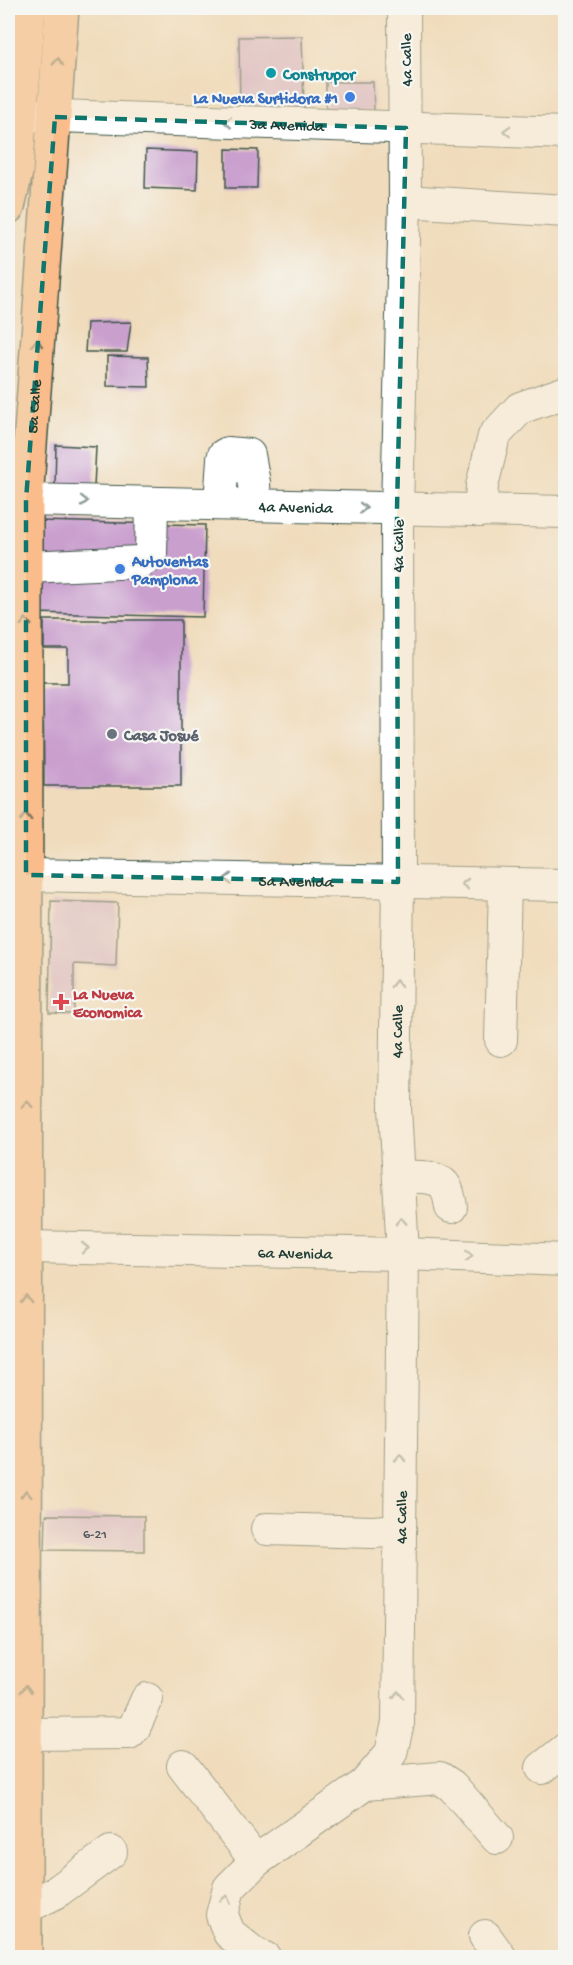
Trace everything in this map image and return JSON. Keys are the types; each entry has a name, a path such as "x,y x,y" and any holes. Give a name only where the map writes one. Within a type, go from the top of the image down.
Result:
{"main road":[{"path":"8,207 16,171 14,114 29,8"},
{"name":"5a Calle","path":"25,1958 26,500 62,8"}],"street":[{"name":"4a Calle","path":"264,1958 255,1954 229,1933 222,1915 229,1888 256,1861 365,1784 391,1753 398,1723 403,1254 395,1108 398,882 397,508 405,201 404,8"},
{"name":"3a Avenida","path":"14,114 566,133"},
{"path":"16,171 37,125 55,117"},
{"path":"405,201 566,211"},
{"path":"480,511 482,486 494,436 520,408 566,392"},
{"path":"220,504 223,459 228,453 249,456 255,505"},
{"name":"4a Avenida","path":"26,500 566,512"},
{"path":"26,567 140,562 147,559 151,555 152,503"},
{"name":"5a Avenida","path":"27,875 566,885"},
{"path":"501,1040 505,884"},
{"path":"400,1177 442,1181 446,1186 451,1207"},
{"name":"6a Avenida","path":"27,1247 403,1254 566,1260"},
{"path":"267,1529 373,1532 400,1530"},
{"path":"26,1734 129,1733 134,1728 147,1699"},
{"path":"183,1766 256,1861"},
{"path":"365,1784 440,1778 452,1786 497,1838"},
{"path":"26,1908 55,1893 111,1852"}],"highlighted area":[{"path":"55,117 406,128 397,508 398,882 26,875 26,500"}],"building":[{"name":"Construpor","path":"302,36 304,110 240,111 239,37"},
{"name":"La Nueva Surtidora #1","path":"326,82 373,82 374,111 326,111"},
{"path":"226,149 258,150 257,188 226,188"},
{"path":"146,150 198,152 197,190 145,188"},
{"path":"131,322 127,352 85,352 87,323"},
{"path":"107,356 148,357 149,387 107,386"},
{"path":"56,445 96,447 94,487 55,485"},
{"name":"Autoventas Pamplona","path":"37,521 205,525 203,617 35,613"},
{"name":"Casa Josué","path":"44,620 181,620 181,786 44,786 43,683 68,683 68,649 44,649"},
{"path":"51,901 118,903 116,966 74,964 74,1014 49,1013"},
{"path":"46,1515 144,1516 144,1551 45,1550"}],"place":[{"name":"Construpor","path":"271,73"},
{"name":"La Nueva Surtidora #1","path":"350,97"},
{"name":"Autoventas Pamplona","path":"120,569"},
{"name":"Casa Josué","path":"112,734"},
{"name":"La Nueva Economica","path":"61,1002"}]}
